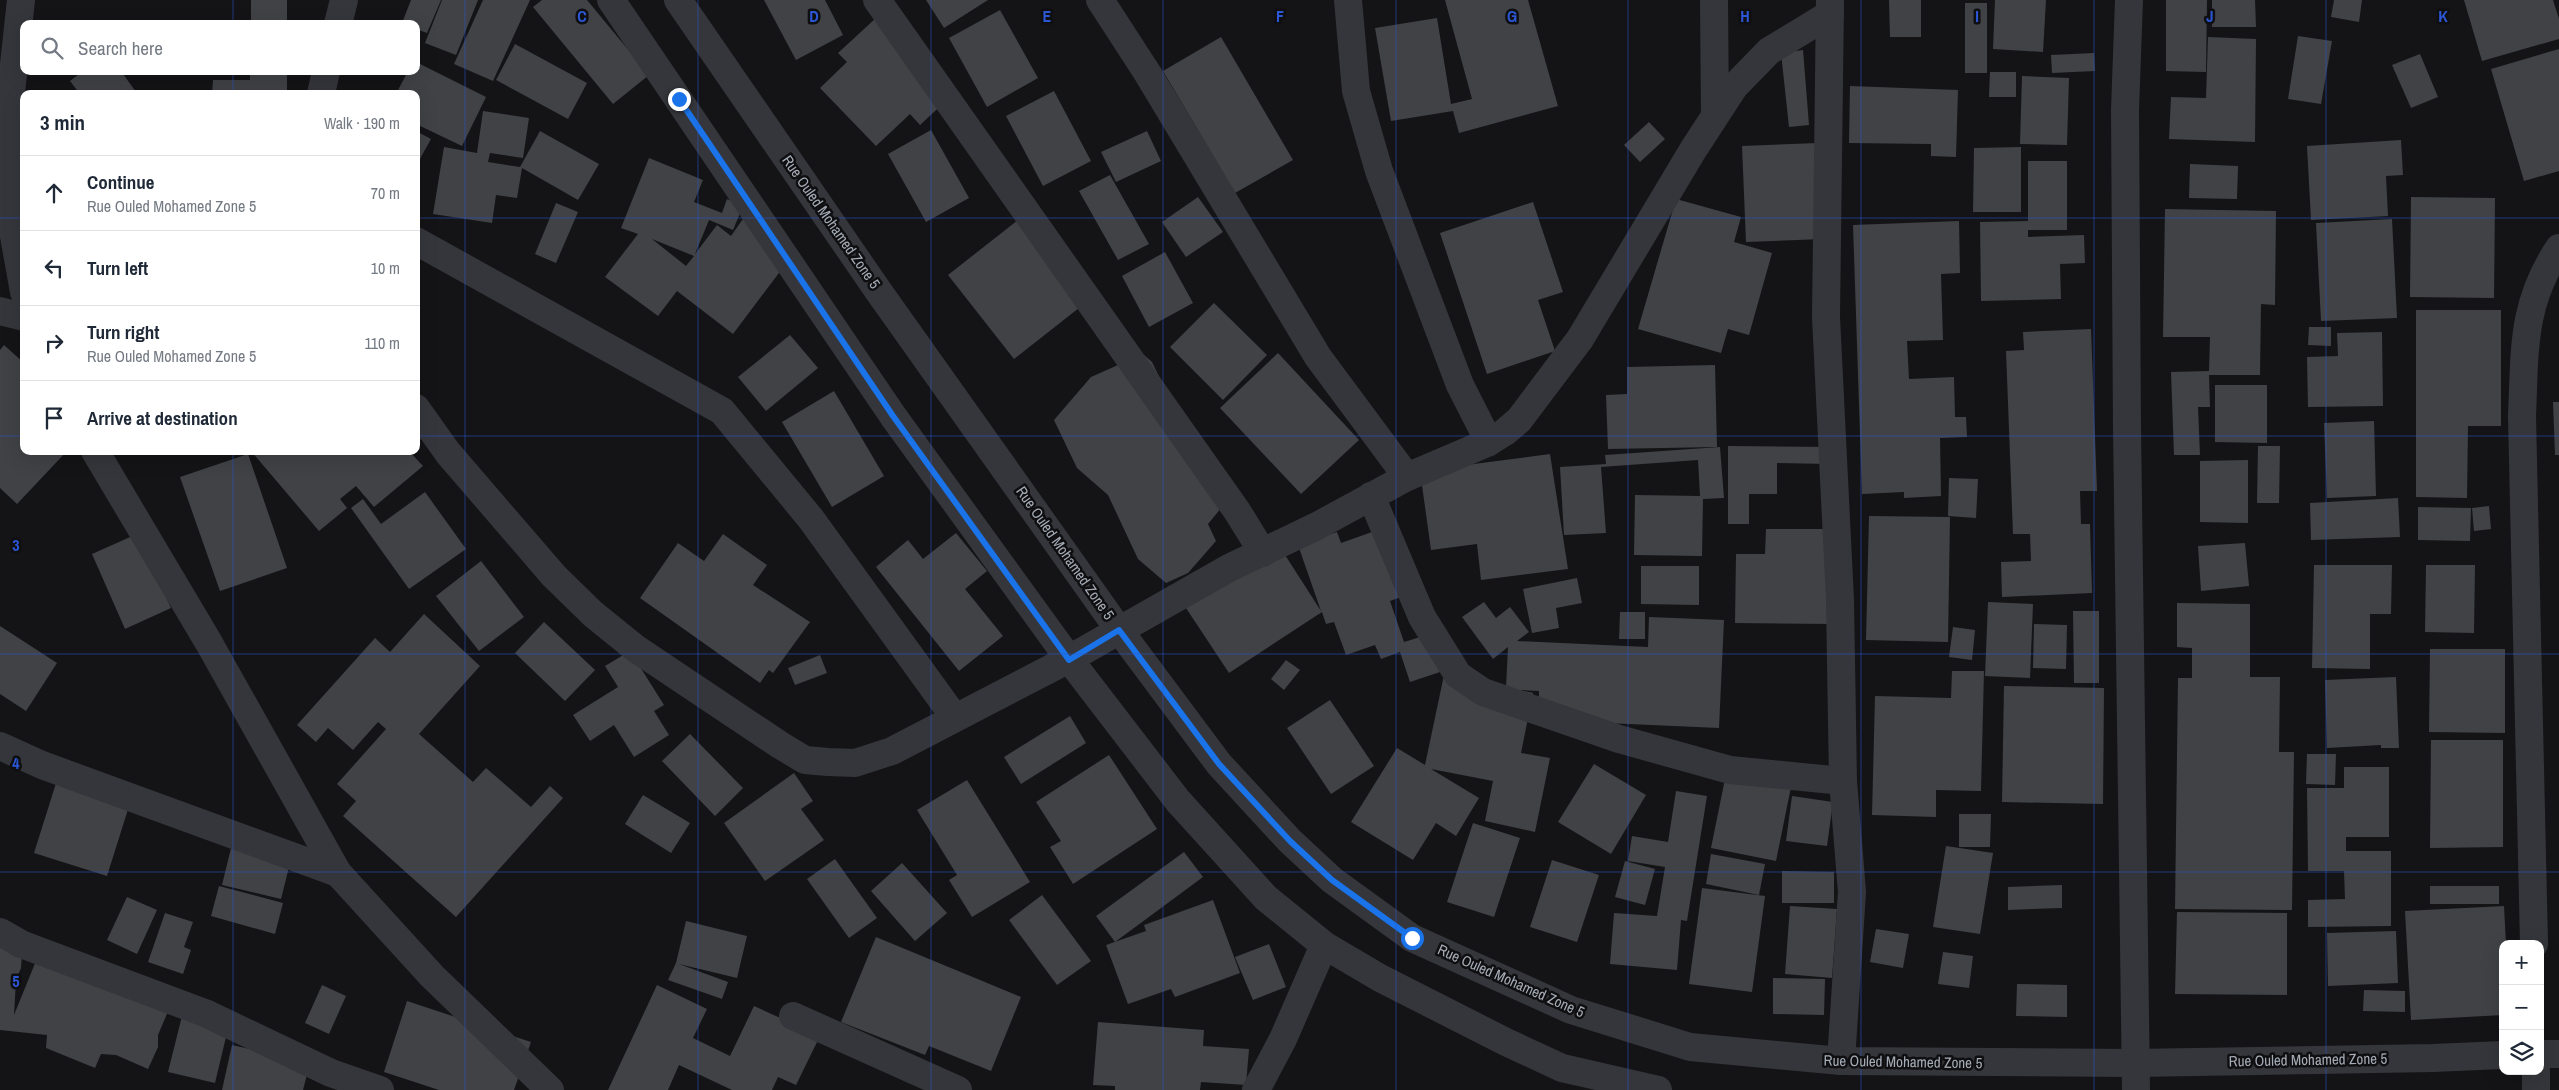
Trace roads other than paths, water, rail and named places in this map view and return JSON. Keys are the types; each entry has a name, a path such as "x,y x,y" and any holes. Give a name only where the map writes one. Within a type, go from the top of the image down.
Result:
{"street":[{"path":"20,270 9,208 8,120 21,0"},
{"path":"339,20 344,0"},
{"path":"611,0 893,416 1069,660 1178,802 1266,898 1324,946 1388,983 1562,1068 1658,1090"},
{"name":"Rue Ouled Mohamed Zone 5","path":"678,0 879,292 1119,630 1219,764 1290,841 1332,880 1412,938 1571,1010 1690,1047 1841,1061 2134,1063 2499,1055"},
{"path":"877,0 1231,503 1262,553"},
{"path":"1100,0 1148,74 1318,357 1408,477"},
{"path":"1348,0 1356,91 1379,171 1460,385 1489,442"},
{"path":"1714,0 1715,115"},
{"path":"2129,0 2125,110 2127,428 2134,1063 2136,1090"},
{"path":"420,414 448,453 554,576 592,614 634,648 805,760 855,763 892,751 1069,660 1229,568 1262,553 1408,477 1489,442 1519,420 1580,339 1715,115 1734,88 1770,51 1830,7"},
{"path":"1830,7 1826,317 1840,600 1843,780 1852,892 1841,1061"},
{"path":"322,90 325,75"},
{"path":"420,243 722,411 811,519 955,718"},
{"path":"2534,940 2522,416 2526,333 2535,292 2559,248"},
{"path":"0,311 20,317"},
{"path":"97,455 209,643 338,873 432,976 550,1090"},
{"path":"1371,496 1422,617 1458,675 1483,692 1618,739 1730,770 1843,780"},
{"path":"0,746 42,765 338,873"},
{"path":"0,932 21,944 205,1013 331,1073 380,1090"},
{"path":"1256,1090 1283,1039 1324,946"},
{"path":"793,1016 958,1090"},
{"path":"2544,1054 2559,1054"},
{"path":"2536,1075 2536,1090"}]}
